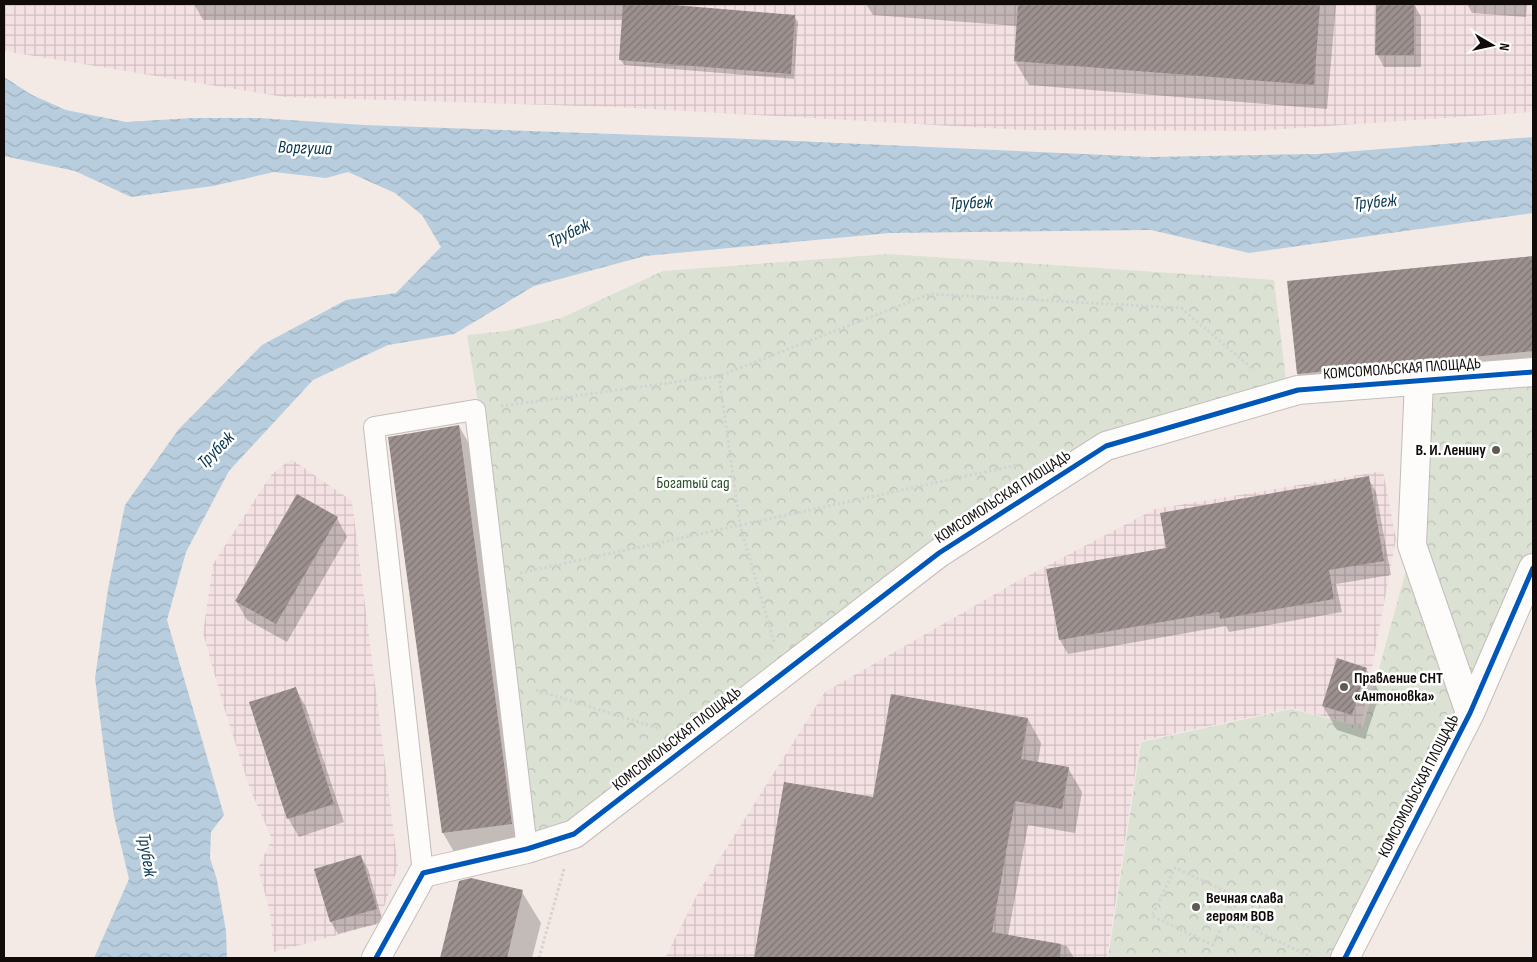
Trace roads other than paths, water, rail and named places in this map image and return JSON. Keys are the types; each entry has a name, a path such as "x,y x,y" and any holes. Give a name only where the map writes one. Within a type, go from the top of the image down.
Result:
{"street":[{"name":"КОМСОМОЛЬСКАЯ ПЛОЩАДЬ","path":"423,873 527,849 574,834 939,553 1106,446 1298,390 1533,372"},
{"path":"1419,381 1412,545 1470,713"},
{"name":"КОМСОМОЛЬСКАЯ ПЛОЩАДЬ","path":"1346,958 1470,713 1533,568"},
{"path":"376,958 423,873"}],"lane":[{"path":"423,873 374,427 475,410 527,849"}],"water":[{"path":"4,77 32,95 66,110 126,122 192,118 259,118 364,125 726,138 1150,157 1318,154 1533,137 1533,213 1249,253 1151,230 890,233 645,256 534,286 454,334 388,345 313,380 229,471 186,552 167,620 224,815 211,832 210,858 217,880 226,931 227,958 94,958 129,879 114,816 95,678 108,589 125,505 178,430 262,345 346,300 396,293 441,247 422,215 395,193 348,172 326,178 274,172 213,186 131,197 75,171 4,156"}],"place":[{"name":"В. И. Ленину","path":"1496,450"},
{"name":"Правление СНТ «Антоновка»","path":"1344,687"},
{"name":"Вечная слава героям ВОВ","path":"1196,907"}],"water label":[{"name":"Воргуша","path":"305,148"},
{"name":"Трубеж","path":"1375,202"},
{"name":"Трубеж","path":"971,203"},
{"name":"Трубеж","path":"569,233"},
{"name":"Трубеж","path":"216,450"},
{"name":"Трубеж","path":"147,855"}],"park label":[{"name":"Богатый сад","path":"693,483"}]}
